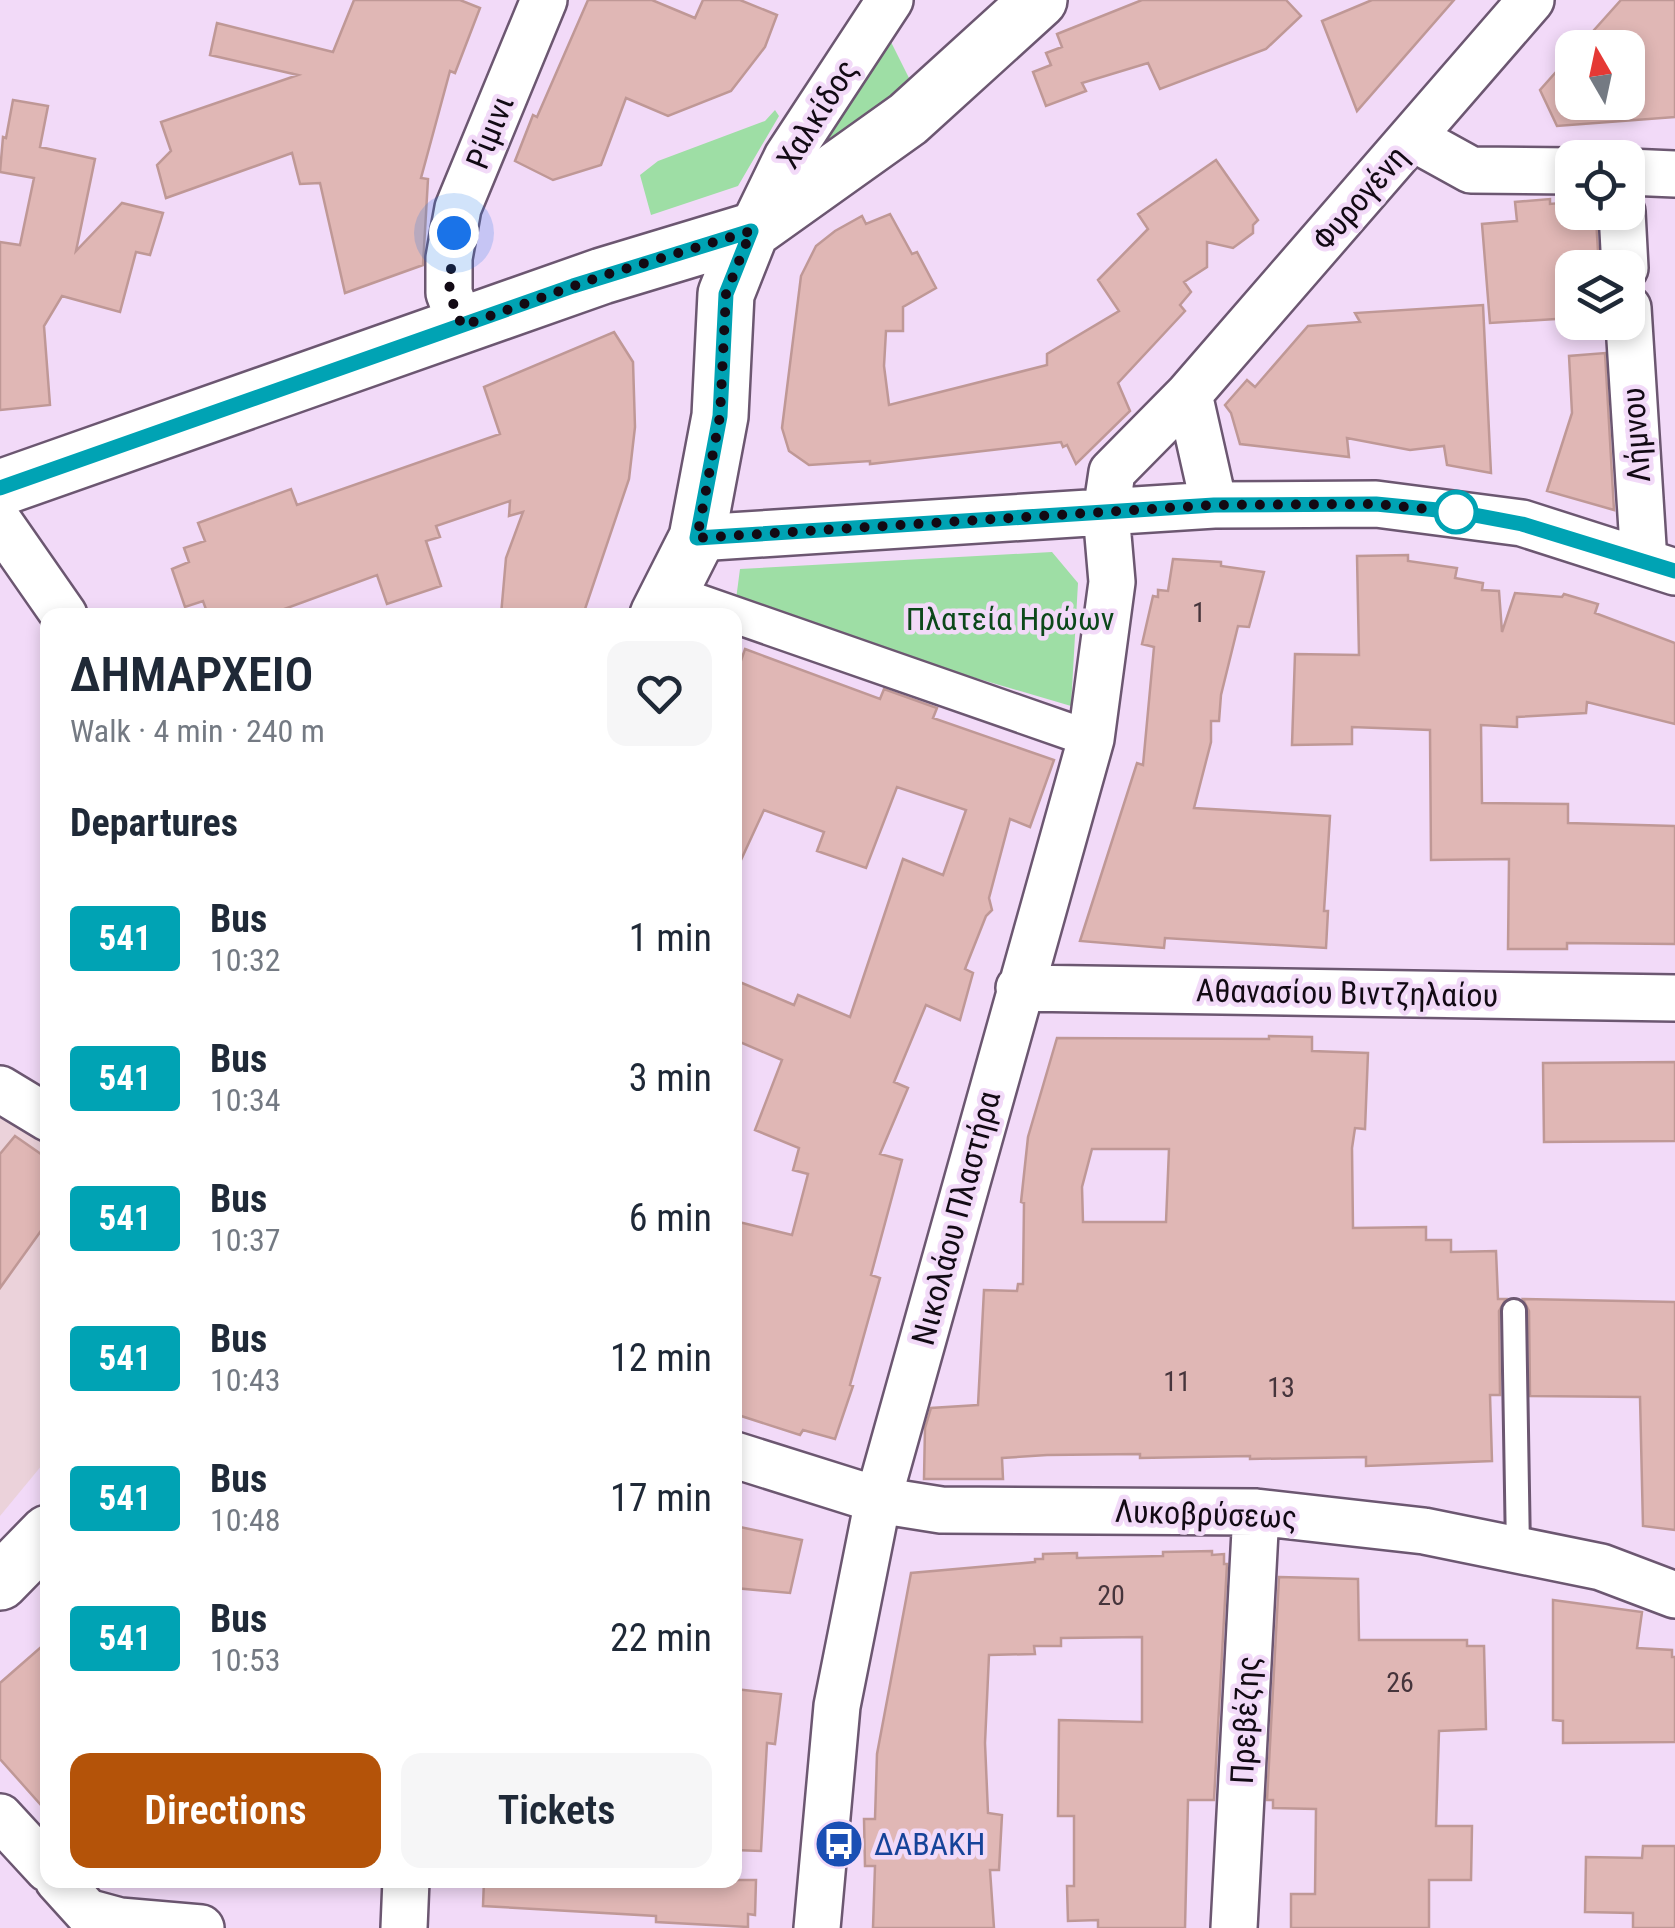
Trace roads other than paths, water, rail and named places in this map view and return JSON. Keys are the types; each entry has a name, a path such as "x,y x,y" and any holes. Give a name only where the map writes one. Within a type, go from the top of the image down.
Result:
{"main road":[{"path":"0,488 602,276 751,231 908,120 1039,0"},
{"path":"664,604 697,538 720,416 726,294 751,231"},
{"path":"0,1582 40,1541"}],"street":[{"name":"Ρίμινι","path":"462,326 449,293 449,258 458,208 544,0"},
{"name":"Χαλκίδος","path":"751,231 787,157 890,0"},
{"name":"Φυρογένη","path":"1106,512 1112,472 1189,394 1531,0"},
{"path":"1413,138 1471,170 1555,171"},
{"path":"1645,173 1675,174"},
{"name":"Λήμνου","path":"1632,340 1659,567"},
{"path":"1189,394 1214,505"},
{"path":"697,538 1214,505 1376,504 1458,512 1522,524 1659,567"},
{"name":"Νικολάου Πλαστήρα","path":"817,1928 837,1706 878,1500 1090,739 1112,582 1106,512"},
{"path":"0,523 59,608"},
{"path":"742,629 1090,739"},
{"name":"Αθανασίου Βιντζηλαίου","path":"1019,988 1675,998"},
{"path":"0,1089 40,1113"},
{"name":"Λυκοβρύσεως","path":"742,1457 878,1500 941,1510 1256,1512 1424,1531 1601,1568 1675,1595"},
{"name":"Πρεβέζης","path":"1234,1928 1256,1512"},
{"path":"0,1817 40,1860"},
{"path":"65,1888 87,1912 120,1921 201,1928"},
{"path":"404,1928 406,1888"}],"lane":[{"path":"1514,1311 1518,1550"}],"place":[{"name":"ΔΑΒΑΚΗ","path":"839,1844"}],"park label":[{"name":"Πλατεία Ηρώων","path":"1010,619"}]}
